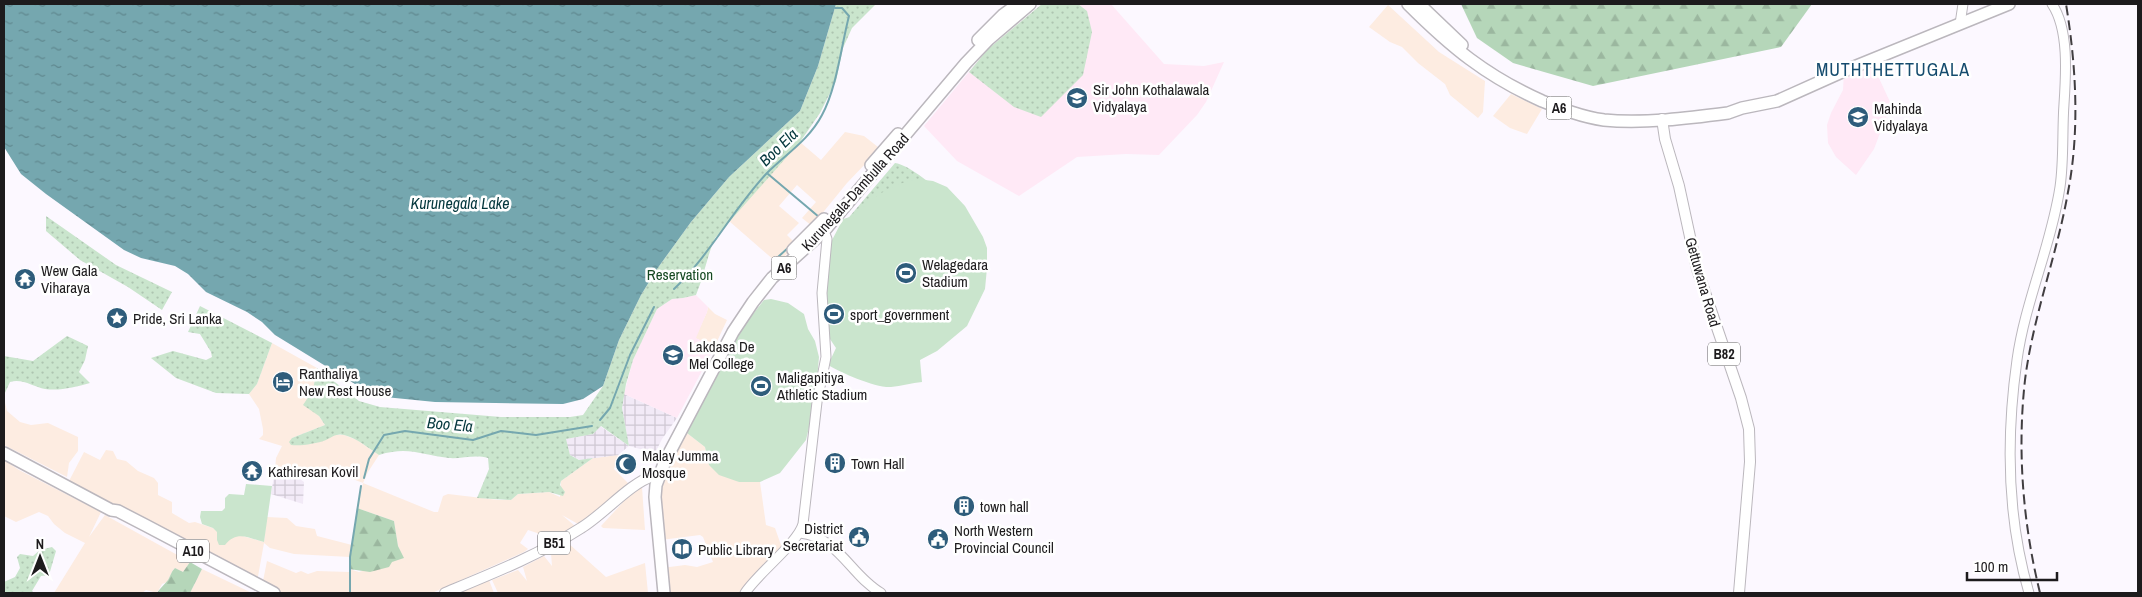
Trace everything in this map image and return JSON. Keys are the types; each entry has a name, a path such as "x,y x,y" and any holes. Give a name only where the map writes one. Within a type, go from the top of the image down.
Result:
{"highway":[{"name":"Kurunegala-Dambulla Road","path":"658,593 649,513 653,476 688,402 739,308 759,284 821,228 972,47 1003,15 1018,4"},
{"name":"Kurunegala-Dambulla Road","path":"664,593 655,509 655,491 661,471 738,323 772,278 821,228 966,63 989,39 1030,4"},
{"name":"A6","path":"1408,4 1466,58 1498,79 1535,97 1582,116 1602,120 1624,121 1662,116"},
{"name":"A6","path":"1419,4 1473,55 1512,79 1553,99 1606,114 1662,116 1728,113 1742,108 1777,101 1844,71 2009,4"},
{"name":"A10","path":"4,453 274,593"},
{"name":"A10","path":"111,510 116,515 264,593"}],"main road":[{"name":"Gettuwana Road","path":"1662,116 1665,139 1679,186 1697,269 1741,398 1749,429 1750,462 1739,593"},
{"name":"B51","path":"445,593 568,536 603,513 640,482 653,476"}],"street":[{"path":"1960,24 1963,4"},
{"path":"2029,593 2022,569 2012,508 2010,419 2019,347 2060,181 2065,56 2060,18 2052,4"},
{"path":"744,593 752,582 800,533 803,524 817,402 826,357 822,306 827,246 821,228"},
{"path":"800,533 809,534 827,541 868,584 881,593"}],"shaded area":[{"name":"Sir John Kothalawala Vidyalaya","path":"1042,4 1111,4 1164,64 1204,66 1224,62 1206,102 1197,115 1159,155 1126,154 1077,157 1019,196 957,161 924,126 988,49"},
{"path":"1388,5 1439,52 1485,81 1483,112 1478,118 1450,95 1445,84 1418,63 1402,47 1390,42 1369,27"},
{"name":"Mahinda Vidyalaya","path":"1871,61 1891,104 1874,149 1856,175 1836,157 1828,143 1827,125 1843,90 1844,71"},
{"path":"1511,94 1542,109 1527,134 1510,128 1493,116"},
{"path":"845,132 864,136 878,147 812,226 802,218 816,202 797,185 779,206 799,223 787,235 796,244 784,257 775,261 729,221 800,142 821,160"},
{"name":"Lakdasa De Mel College","path":"696,295 708,307 696,338 706,343 713,350 677,418 624,394 633,360 657,309 672,299"},
{"path":"708,307 715,314 727,320 713,350 706,343 695,338"},
{"path":"272,343 317,368 313,390 308,400 325,425 292,438 300,445 325,440 334,435 344,435 357,440 379,455 363,483 340,474 314,470 275,470 276,458 282,446 259,439 263,435 263,429 259,409 249,394 257,384"},
{"path":"624,394 677,418 662,439 655,453 629,446 622,408"},
{"path":"4,398 7,411 20,422 31,425 48,423 78,437 78,451 69,463 67,477 4,445"},
{"path":"600,426 629,446 618,455 580,460 570,455 565,439 593,434"},
{"path":"683,430 705,447 709,465 739,482 760,482 766,525 775,528 782,548 760,569 742,593 665,593 662,568 685,565 697,567 713,562 703,537 700,535 661,540 657,495"},
{"path":"106,450 113,451 117,459 126,461 138,471 154,478 158,483 158,495 172,502 172,513 189,523 195,522 213,528 218,532 217,540 239,535 264,542 267,517 287,518 296,526 315,529 317,536 352,545 350,557 294,554 270,548 264,543 257,582 69,481 84,452 100,460"},
{"path":"618,455 614,469 630,485 578,524 562,515 575,526 545,544 537,533 528,530 520,543 528,549 524,552 432,593 276,593 263,581 267,561 296,573 301,571 308,574 317,571 349,572 349,569 359,572 403,558 398,546 394,521 357,508 363,483 438,512 443,496 448,494 511,500 518,494 549,492 560,497 561,481 593,458"},
{"path":"4,460 19,470 101,512 89,537 105,515 190,562 183,572 175,568 167,582 162,584 157,593 146,590 142,593 54,593 85,543 65,533 48,516 39,512 16,522 4,516"},
{"path":"275,470 288,470 304,482 303,504 271,494"},
{"path":"642,487 645,530 603,528 601,526 626,499"},
{"path":"568,543 606,577 645,563 648,593 498,593 492,580 518,570 527,581 523,567 544,556 552,566 551,553"},
{"path":"202,569 252,593 190,593"},
{"path":"489,580 494,593 457,593"}],"green space":[{"name":"Reservation","path":"836,4 876,4 852,28 843,48 836,81 820,113 800,142 715,238 696,295 672,299 657,309 633,360 626,384 622,408 629,446 601,426 593,434 566,439 570,455 579,460 593,458 561,481 560,485 565,492 563,496 549,492 518,494 511,500 477,498 489,469 488,458 478,456 449,458 407,451 389,452 379,455 349,436 341,435 313,444 291,445 289,442 292,438 325,425 319,416 303,405 313,390 317,368 359,401 380,407 501,417 570,417 583,415 603,386 619,340 641,295 657,269 691,222 729,177 800,111 818,66"},
{"path":"1042,4 1078,4 1087,11 1092,32 1083,75 1041,117 1014,107 969,72 988,49"},
{"path":"1461,4 1812,4 1781,47 1593,86 1513,63 1477,38"},
{"path":"895,163 901,164 913,171 941,191 857,217 839,229"},
{"name":"Welagedara Stadium","path":"917,179 933,181 947,187 965,206 983,237 987,248 985,289 967,326 937,351 920,360 922,382 884,387 859,379 828,365 836,348 828,336 825,309 830,244 843,219 855,214 874,198 886,191"},
{"path":"46,216 116,265 172,292 162,310 128,287 80,260 46,231"},
{"name":"Maligapitiya Athletic Stadium","path":"771,299 788,303 804,314 819,357 815,402 806,440 780,473 760,482 739,482 719,475 709,465 705,447 683,430 730,347 764,300"},
{"path":"200,306 272,343 257,384 249,394 216,393 176,378 151,358 173,351 206,360 212,357 200,334 188,332"},
{"path":"67,336 88,346 85,360 79,372 90,383 68,388 45,389 14,381 10,382 4,395 4,356 33,361"},
{"path":"246,484 272,486 264,542 238,536 229,540 225,545 219,545 217,532 213,528 202,524 201,511 222,511 225,508 225,498 229,494 244,495"},
{"path":"357,508 394,521 398,546 404,558 392,562 389,567 370,572 349,569"},
{"path":"52,547 56,551 49,575 41,576 32,591 34,593 4,593 4,582 15,577 20,568 17,557 20,554 33,556 40,550"},
{"path":"190,562 202,569 190,593 157,593 175,568 183,572"}],"water":[{"name":"Kurunegala Lake","path":"4,4 836,4 818,66 800,111 729,177 691,222 657,269 641,295 619,340 603,386 583,399 563,404 435,402 385,397 368,392 275,335 262,322 247,312 206,292 188,274 175,266 141,258 124,250 21,174 4,147"}],"waterway":[{"name":"Boo Ela","path":"674,289 699,262 767,173 804,139 817,124 827,104 835,80 849,16 842,8 835,8"},
{"path":"768,174 819,217"},
{"path":"778,257 789,247"},
{"name":"Boo Ela","path":"600,420 610,408 630,355 654,307"},
{"name":"Boo Ela","path":"364,478 369,459 384,435 405,431 473,440 501,431 536,435 592,426"},
{"name":"Boo Ela","path":"350,593 350,557 361,486"}],"railway":[{"path":"2040,593 2029,541 2023,487 2023,407 2029,356 2039,309 2058,239 2072,169 2075,98 2072,50 2066,4"}],"place":[{"name":"Sir John Kothalawala Vidyalaya","path":"1077,98"},
{"name":"Mahinda Vidyalaya","path":"1858,117"},
{"name":"Welagedara Stadium","path":"906,273"},
{"name":"Wew Gala Viharaya","path":"25,279"},
{"name":"sport_government","path":"834,314"},
{"name":"Pride, Sri Lanka","path":"117,318"},
{"name":"Lakdasa De Mel College","path":"673,355"},
{"name":"Ranthaliya New Rest House","path":"283,382"},
{"name":"Maligapitiya Athletic Stadium","path":"761,386"},
{"name":"Town Hall","path":"835,463"},
{"name":"Malay Jumma Mosque","path":"626,464"},
{"name":"Kathiresan Kovil","path":"252,471"},
{"name":"town hall","path":"964,506"},
{"name":"District Secretariat","path":"859,537"},
{"name":"North Western Provincial Council","path":"938,539"},
{"name":"Public Library","path":"682,549"}],"district":[{"name":"MUTHTHETTUGALA","path":"1893,69"}]}
